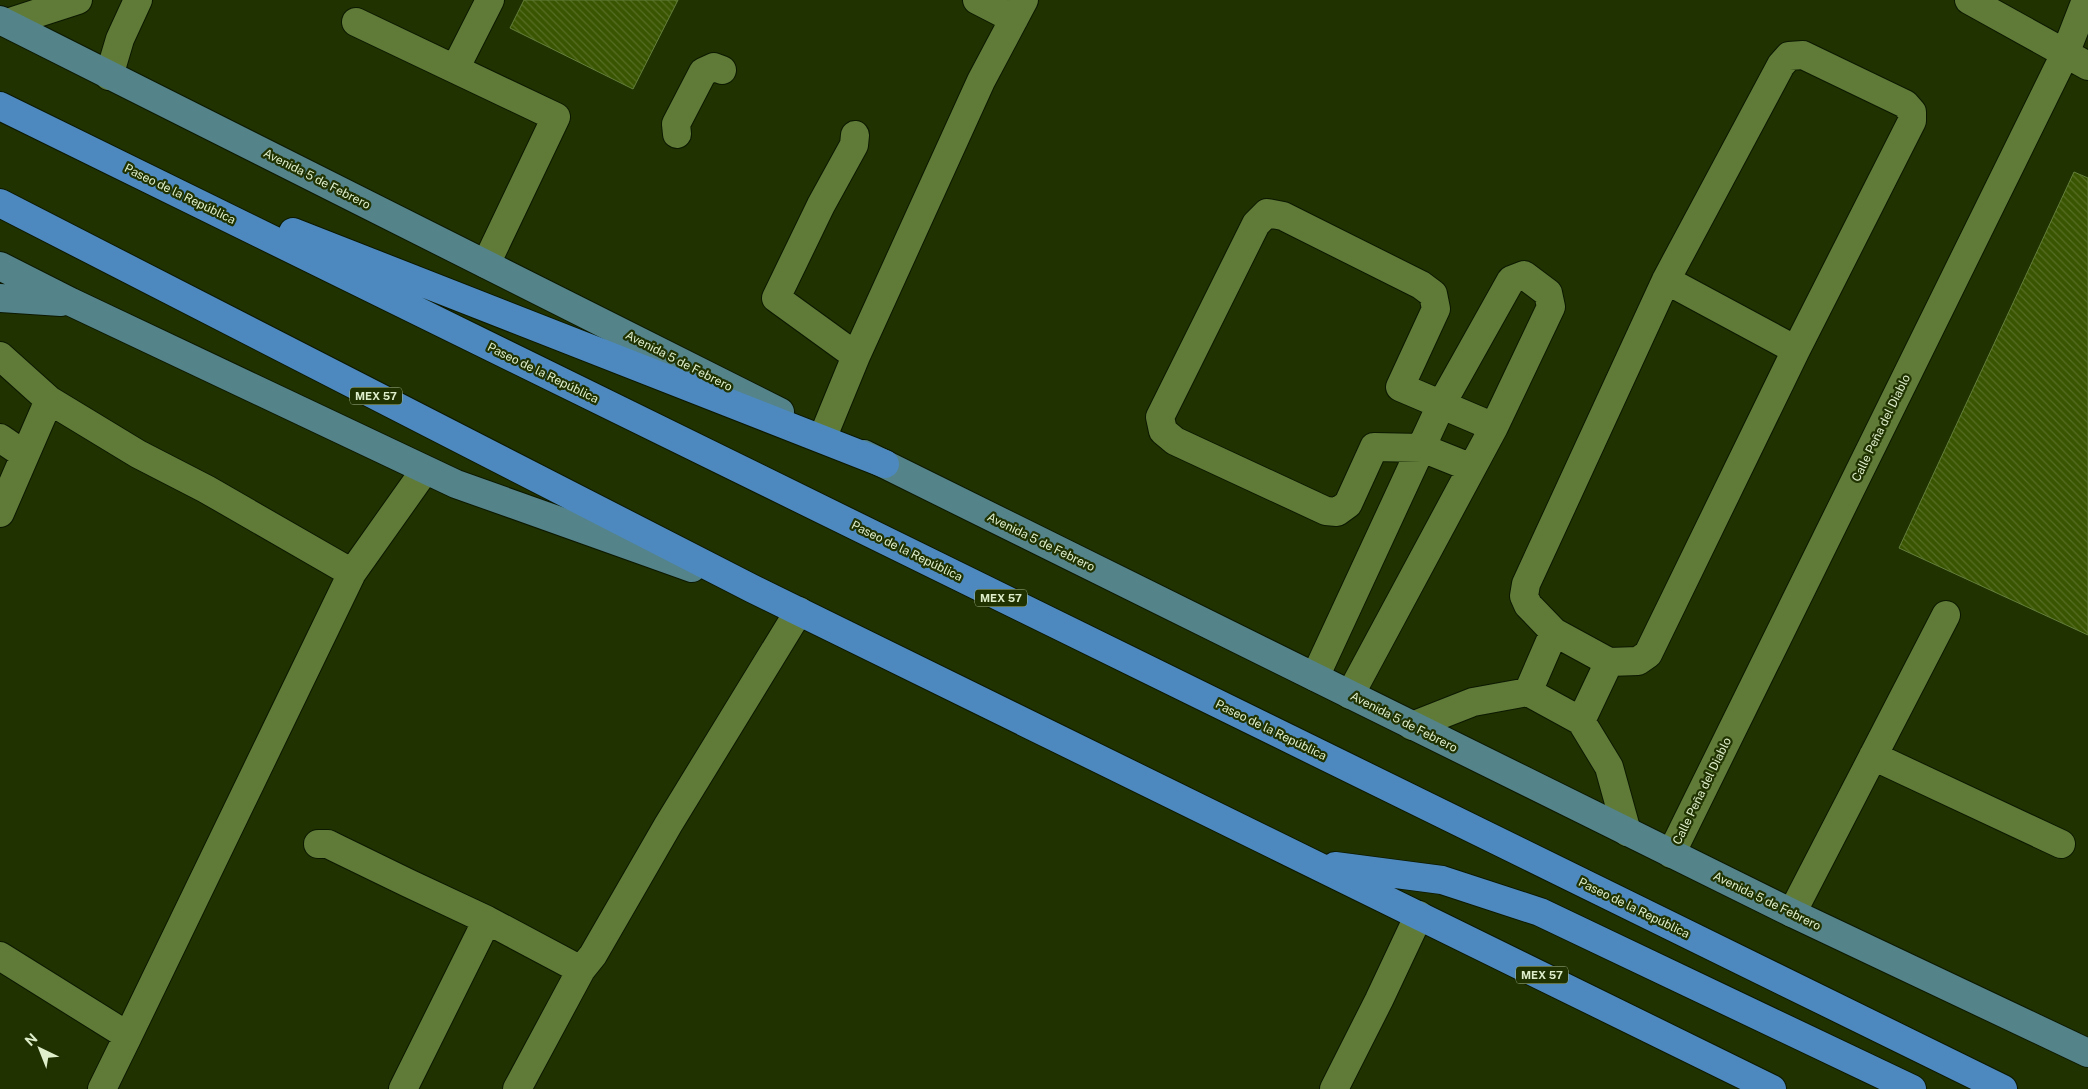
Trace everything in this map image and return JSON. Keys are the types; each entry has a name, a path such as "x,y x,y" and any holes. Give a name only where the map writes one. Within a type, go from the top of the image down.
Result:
{"highway":[{"name":"Paseo de la República","path":"0,106 2002,1089"},
{"path":"109,160 885,464"},
{"name":"MEX 57","path":"0,203 752,589 1772,1089"},
{"path":"1311,863 1442,880 1540,912 1912,1089"}],"main road":[{"name":"Avenida 5 de Febrero","path":"4,22 824,434 1412,726 1792,913 2088,1053"},
{"path":"0,266 456,484 752,589"},
{"path":"0,298 72,302"}],"street":[{"path":"4,22 78,0"},
{"path":"109,76 120,39 138,0"},
{"path":"455,69 490,0"},
{"path":"824,434 856,356 981,80 1019,10 977,0"},
{"path":"1969,0 2076,60"},
{"name":"Calle Peña del Diablo","path":"1671,854 2076,60 2086,0"},
{"path":"356,22 556,117 486,264"},
{"path":"1803,55 1905,104 1912,112 1912,121 1796,350 1648,654 1638,661 1609,662 1554,632 1528,605 1524,596 1526,584 1666,280 1781,65 1789,56 1803,55"},
{"path":"677,134 676,124 703,72 714,67 722,70"},
{"path":"855,135 854,145 821,205 776,298 856,356"},
{"path":"1472,468 1422,448 1374,447 1348,504 1338,512 1326,511 1175,441 1162,431 1160,417 1256,224 1267,213 1284,216 1421,285 1433,294 1436,309 1400,387 1494,427"},
{"path":"1315,677 1441,405 1512,280 1524,276 1548,293 1551,307 1494,427 1350,695"},
{"path":"1666,280 1796,350"},
{"path":"0,356 49,400 138,454 206,489 352,573"},
{"path":"0,513 49,400"},
{"path":"0,438 25,455"},
{"path":"102,1089 352,573 425,470"},
{"path":"517,1089 581,970 593,955 668,825 799,611"},
{"path":"1792,913 1946,615"},
{"path":"1528,692 1554,632"},
{"path":"1581,722 1609,662"},
{"path":"1412,726 1473,702 1528,692 1581,722 1609,767 1627,832"},
{"path":"1873,756 2061,844"},
{"path":"318,844 328,844 487,920 581,970"},
{"path":"1334,1089 1419,915"},
{"path":"402,1089 487,920"},
{"path":"0,956 128,1036"}],"building":[{"path":"524,0 678,0 633,89 510,28"},
{"path":"2074,172 2088,178 2088,635 1899,548"}]}
